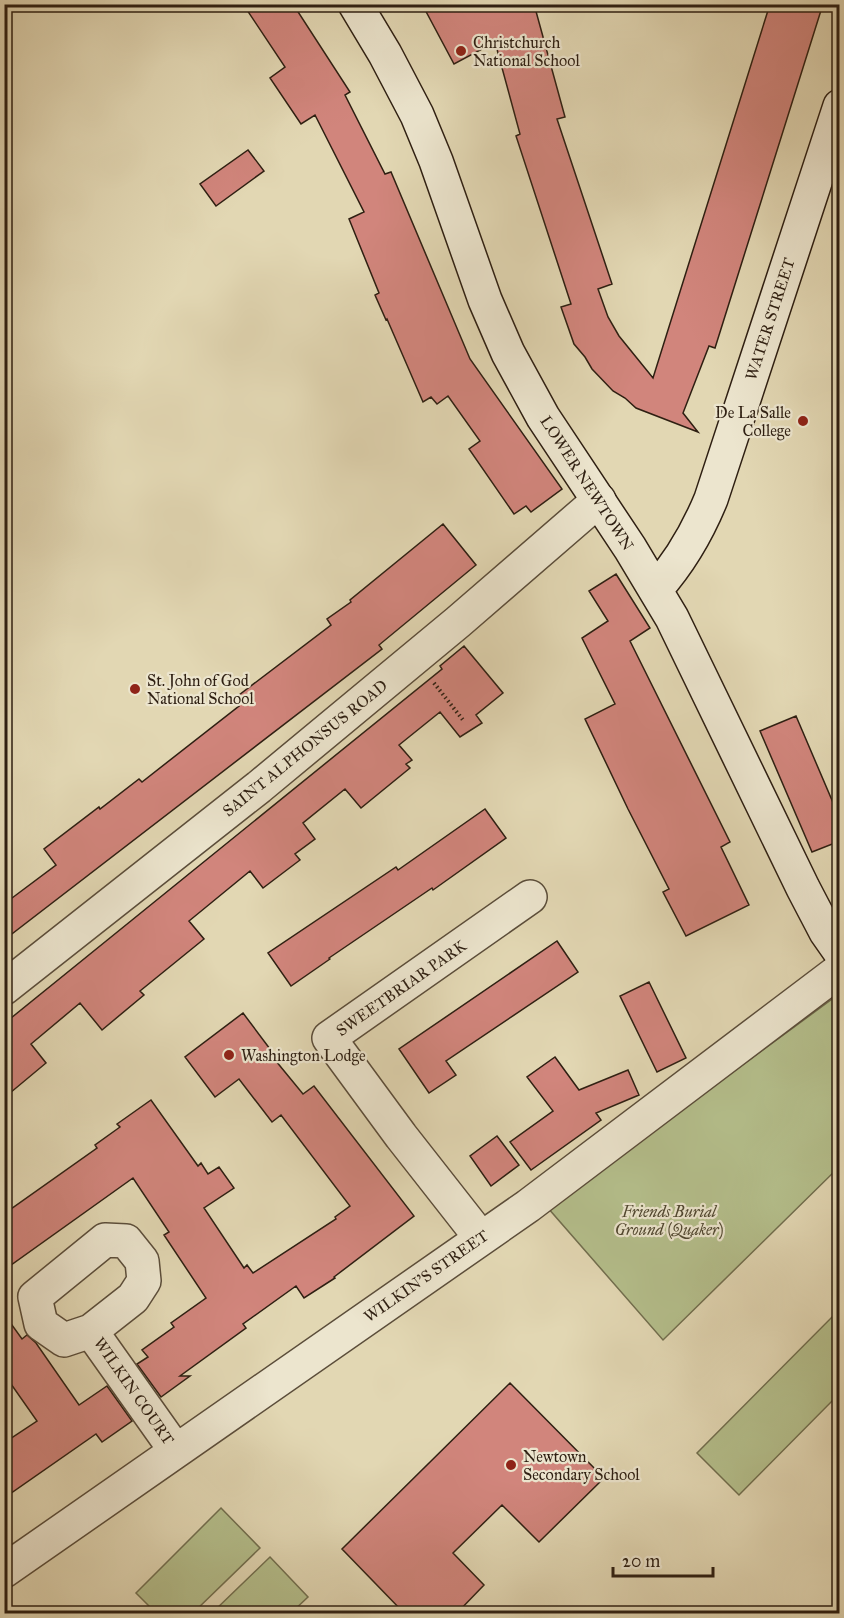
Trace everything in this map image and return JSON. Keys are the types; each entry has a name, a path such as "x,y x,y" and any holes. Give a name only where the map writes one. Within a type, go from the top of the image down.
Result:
{"street":[{"name":"LOWER NEWTOWN","path":"356,4 417,116 436,161 471,265 508,352 543,417 656,589 802,888 826,932 840,952"},
{"name":"WATER STREET","path":"656,589 684,555 711,499 840,106"},
{"name":"SAINT ALPHONSUS ROAD","path":"4,988 259,787 414,659 599,500"},
{"name":"SWEETBRIAR PARK","path":"481,1238 401,1136 329,1038 530,897"},
{"name":"WILKIN'S STREET","path":"4,1571 528,1206 840,970"},
{"name":"WILKIN COURT","path":"91,1330 176,1451"}],"path":[{"path":"414,659 463,720"}],"green space":[{"name":"Friends Burial Ground (Quaker)","path":"839,994 839,1167 663,1340 548,1208"},
{"path":"839,1310 839,1394 739,1495 697,1453"},
{"path":"221,1508 260,1548 193,1613 156,1613 136,1593"},
{"path":"270,1557 308,1597 291,1613 212,1613"}],"building":[{"path":"243,4 293,4 350,92 345,95 385,174 391,172 470,359 562,489 531,512 526,506 514,514 469,449 480,441 448,396 437,404 431,397 423,402 375,295 379,293 349,219 364,212 315,115 301,124 270,78 285,67"},
{"path":"422,4 534,4 565,117 557,119 612,284 598,289 608,317 619,336 653,378 770,4 823,4 715,348 709,346 683,413 698,432 636,408 613,391 592,369 574,344 561,307 571,304 516,136 520,134 495,42 454,64"},
{"path":"248,150 264,171 216,206 200,184"},
{"path":"443,524 476,565 379,645 382,649 4,940 4,904 56,865 44,849 139,779 142,782 239,706 236,702 242,698 239,695 331,625 327,619 351,602 350,600"},
{"path":"616,574 650,628 630,641 730,842 721,847 749,905 686,936 663,892 669,889 585,719 615,704 582,638 608,621 589,591"},
{"path":"464,646 503,693 476,715 482,723 460,737 440,712 399,745 412,760 406,764 410,768 361,808 345,789 303,823 315,839 295,854 300,860 263,888 250,871 189,921 204,939 140,991 144,995 102,1030 80,1003 31,1044 46,1063 4,1098 4,1010 11,1018 442,669 440,666"},
{"path":"796,716 840,819 840,841 812,852 760,731"},
{"path":"485,809 506,838 291,986 268,953 396,867 398,870"},
{"path":"557,941 578,972 446,1061 456,1075 429,1093 399,1049"},
{"path":"649,982 686,1058 657,1072 620,996"},
{"path":"243,1013 273,1053 271,1055 303,1094 314,1086 414,1216 335,1278 304,1298 296,1286 243,1324 246,1328 180,1376 190,1376 161,1397 137,1364 148,1357 142,1350 174,1327 171,1323 206,1298 164,1235 169,1232 133,1178 4,1270 4,1214 97,1148 95,1145 120,1127 117,1124 151,1100 198,1166 201,1163 208,1174 219,1167 234,1188 204,1208 244,1268 247,1265 253,1273 336,1219 335,1217 350,1206 281,1115 272,1122 239,1079 215,1097 185,1057"},
{"path":"555,1057 579,1090 628,1070 639,1095 596,1113 601,1120 531,1170 510,1142 553,1111 527,1077"},
{"path":"497,1136 519,1165 491,1186 470,1156"},
{"path":"4,1314 22,1339 27,1335 36,1343 79,1405 107,1386 132,1421 102,1442 96,1434 4,1498 4,1443 37,1421 4,1374"},
{"path":"510,1383 604,1478 539,1542 502,1505 453,1553 484,1585 456,1614 405,1614 342,1549"}],"place":[{"name":"Christchurch National School","path":"461,51"},
{"name":"De La Salle College","path":"803,421"},
{"name":"St. John of God National School","path":"135,689"},
{"name":"Washington Lodge","path":"229,1055"},
{"name":"Newtown Secondary School","path":"511,1465"}]}
